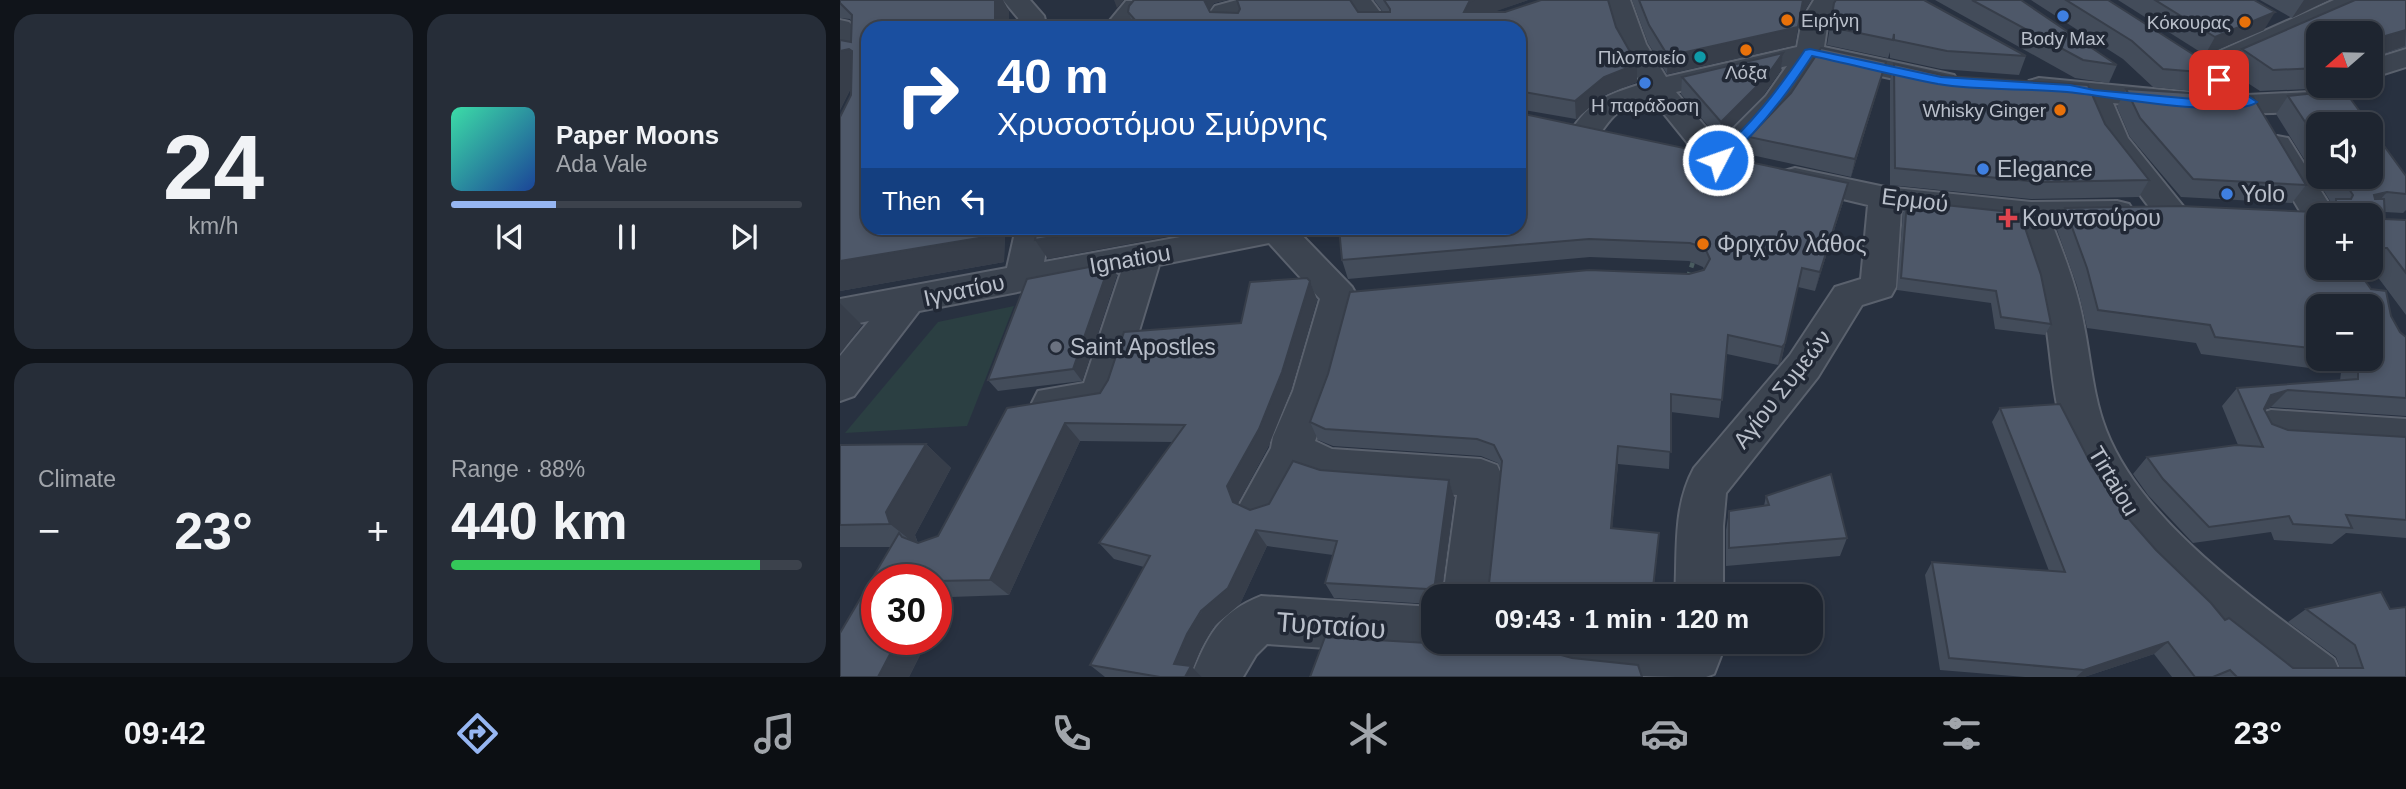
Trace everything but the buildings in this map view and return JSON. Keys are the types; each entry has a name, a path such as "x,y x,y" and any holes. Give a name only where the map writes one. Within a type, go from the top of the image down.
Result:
{"street":[{"path":"1016,0 1032,21"},
{"path":"1228,21 1224,11 1269,0"},
{"path":"1358,0 1374,21"},
{"path":"1617,0 1637,52 1697,137 1718,160 1746,136 1776,102 1810,52 1815,20 1827,0"},
{"path":"2306,209 2251,102 2192,62 2279,25 2353,0"},
{"path":"840,28 856,53"},
{"path":"1622,141 1571,130 1608,105 1660,87 1810,52 1927,79 1975,83"},
{"path":"2384,65 2406,57"},
{"path":"2112,67 2143,98"},
{"path":"2384,72 2406,82"},
{"path":"2018,73 2082,91 2226,105 2320,98"},
{"name":"Ερμού","path":"1671,151 1885,198 2031,212 2184,212 2114,140 2082,91"},
{"name":"Αγίου Συμεών","path":"1699,584 1704,491 1725,461 1813,356 1831,331 1848,296 1878,287 1885,198"},
{"name":"Tirtaiou","path":"2031,212 2062,311 2070,366 2089,442 2119,494 2167,555 2316,677"},
{"path":"1023,277 1032,235"},
{"name":"Ignatiou","path":"1023,277 1144,257 1248,235"},
{"path":"1262,504 1292,451 1294,437 1355,294 1283,235"},
{"path":"1021,407 1099,397 1144,257"},
{"name":"Ιγνατίου","path":"840,313 905,303 1023,277"},
{"path":"840,385 905,303"},
{"path":"2271,427 2406,436"},
{"path":"1292,451 1329,467 1481,478 1468,584"},
{"name":"Τυρταίου","path":"1217,677 1235,641 1242,632 1261,620 1421,630"},
{"path":"1660,654 1696,658"}],"path":[{"path":"1688,277 1696,251"}],"green space":[{"path":"1014,306 967,426 845,433 938,322"}],"place":[{"name":"Body Max","path":"2063,16"},
{"name":"Ειρήνη","path":"1787,20"},
{"name":"Κόκουρας","path":"2245,22"},
{"name":"Λόξα","path":"1746,50"},
{"name":"Πιλοποιείο","path":"1700,57"},
{"name":"Η παράδοση","path":"1645,83"},
{"name":"Whisky Ginger","path":"2060,110"},
{"name":"Elegance","path":"1983,169"},
{"name":"Yolo","path":"2227,194"},
{"name":"Κουντσούρου","path":"2008,218"},
{"name":"Φριχτόν λάθος","path":"1703,244"},
{"name":"Saint Apostles","path":"1056,347"}],"route":[{"path":"1718,160 1757,125 1810,52 1941,81 2070,89 2094,94 2226,105 2251,102 2219,80"}]}
